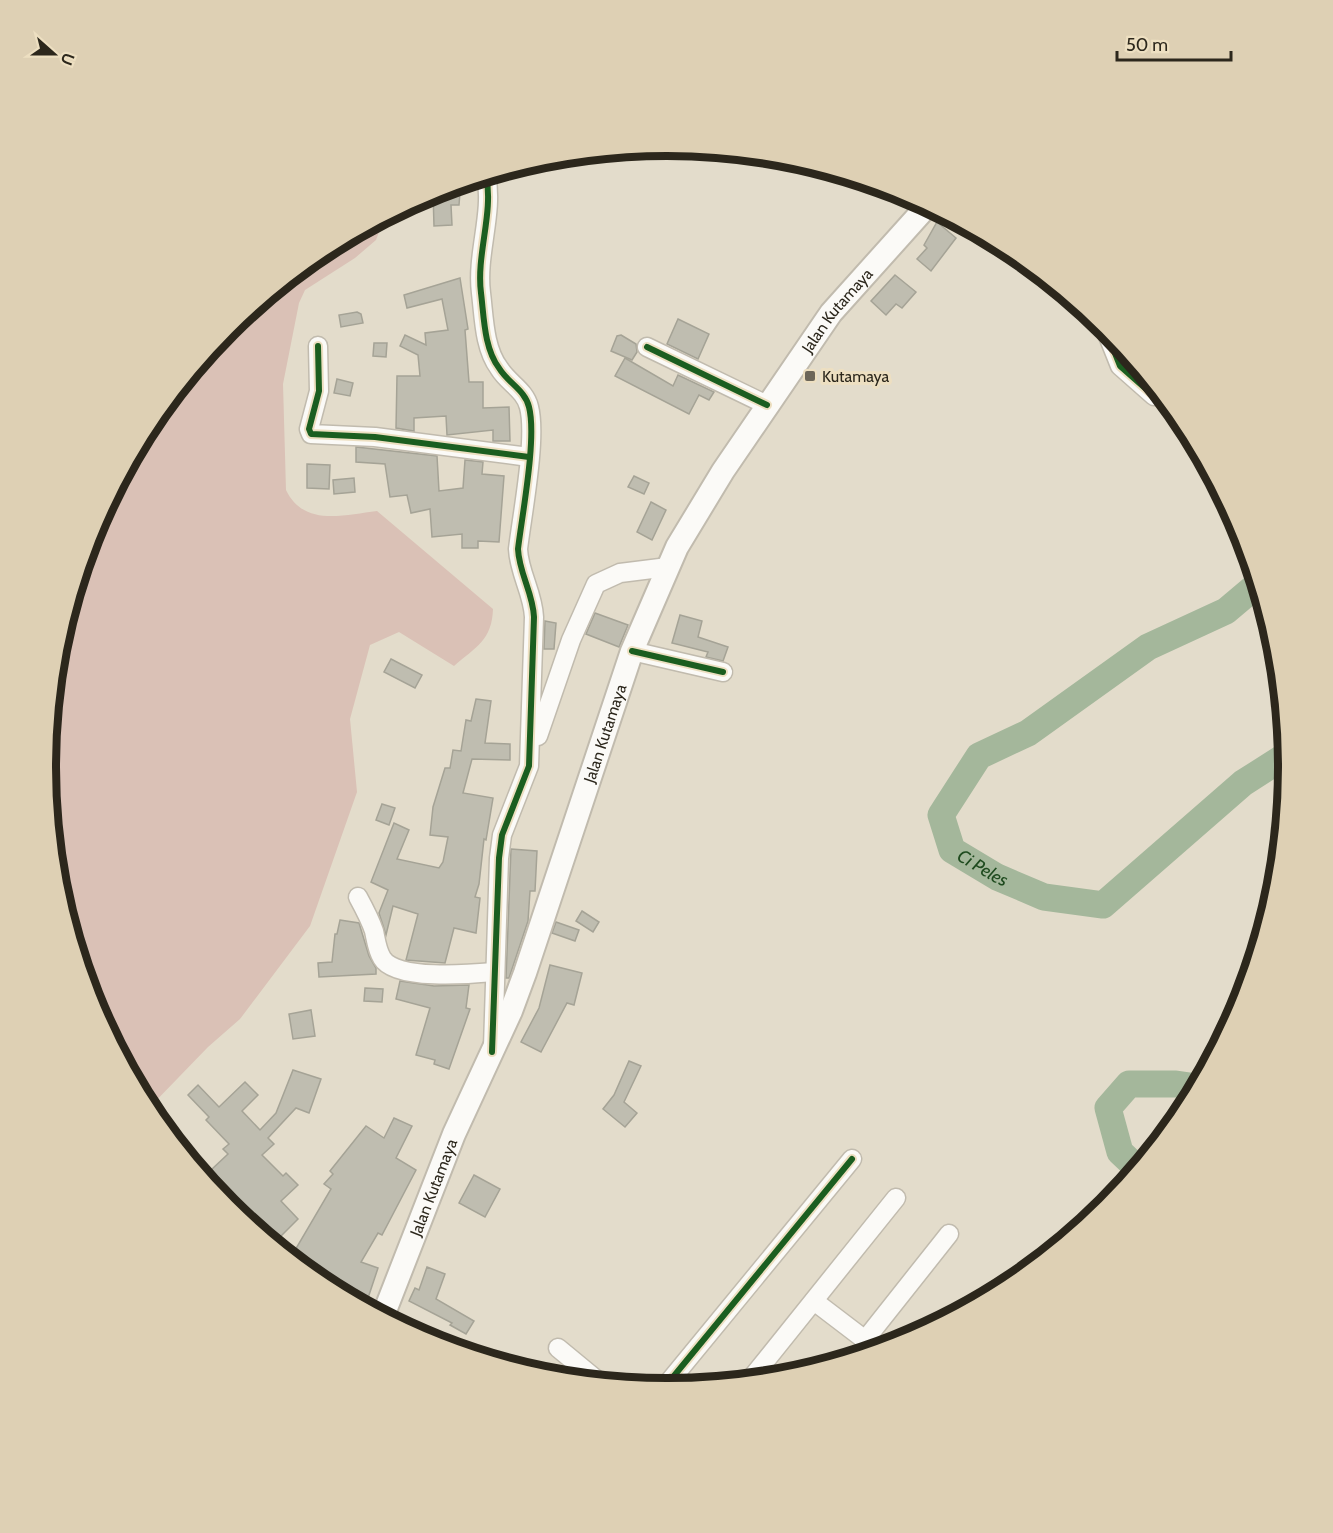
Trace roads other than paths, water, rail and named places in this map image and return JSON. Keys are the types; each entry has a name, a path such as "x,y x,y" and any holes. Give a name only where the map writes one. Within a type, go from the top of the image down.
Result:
{"main road":[{"name":"Jalan Kutamaya","path":"386,1309 453,1134 492,1052 525,973 632,651 682,537 767,405 831,313 922,212"}],"street":[{"path":"487,183 488,195 479,273 488,339 498,368 519,388 530,409 529,457 518,549 519,561 534,605 529,766"},
{"path":"318,346 320,373 309,429 311,434 375,437 529,457"},
{"path":"647,347 767,405"},
{"path":"1114,350 1120,366 1146,389"},
{"path":"492,1052 499,858 502,835 529,766 571,640 596,584 621,573 668,567"},
{"path":"632,651 723,672"},
{"path":"358,897 367,914 382,958 388,964 413,972 445,976 495,972"},
{"path":"672,1378 852,1159"},
{"path":"758,1370 896,1198"},
{"path":"874,1341 949,1234"},
{"path":"814,1301 868,1343"},
{"path":"558,1348 587,1372"}],"waterway":[{"name":"Ci Peles","path":"1251,590 1226,611 1148,647 1028,733 979,756 941,815 952,850 997,877 1044,897 1103,905 1243,783 1278,761"},
{"name":"Ci Peles","path":"1131,1163 1120,1152 1108,1108 1129,1084 1188,1086"}],"place":[{"name":"Kutamaya","path":"810,376"}]}
